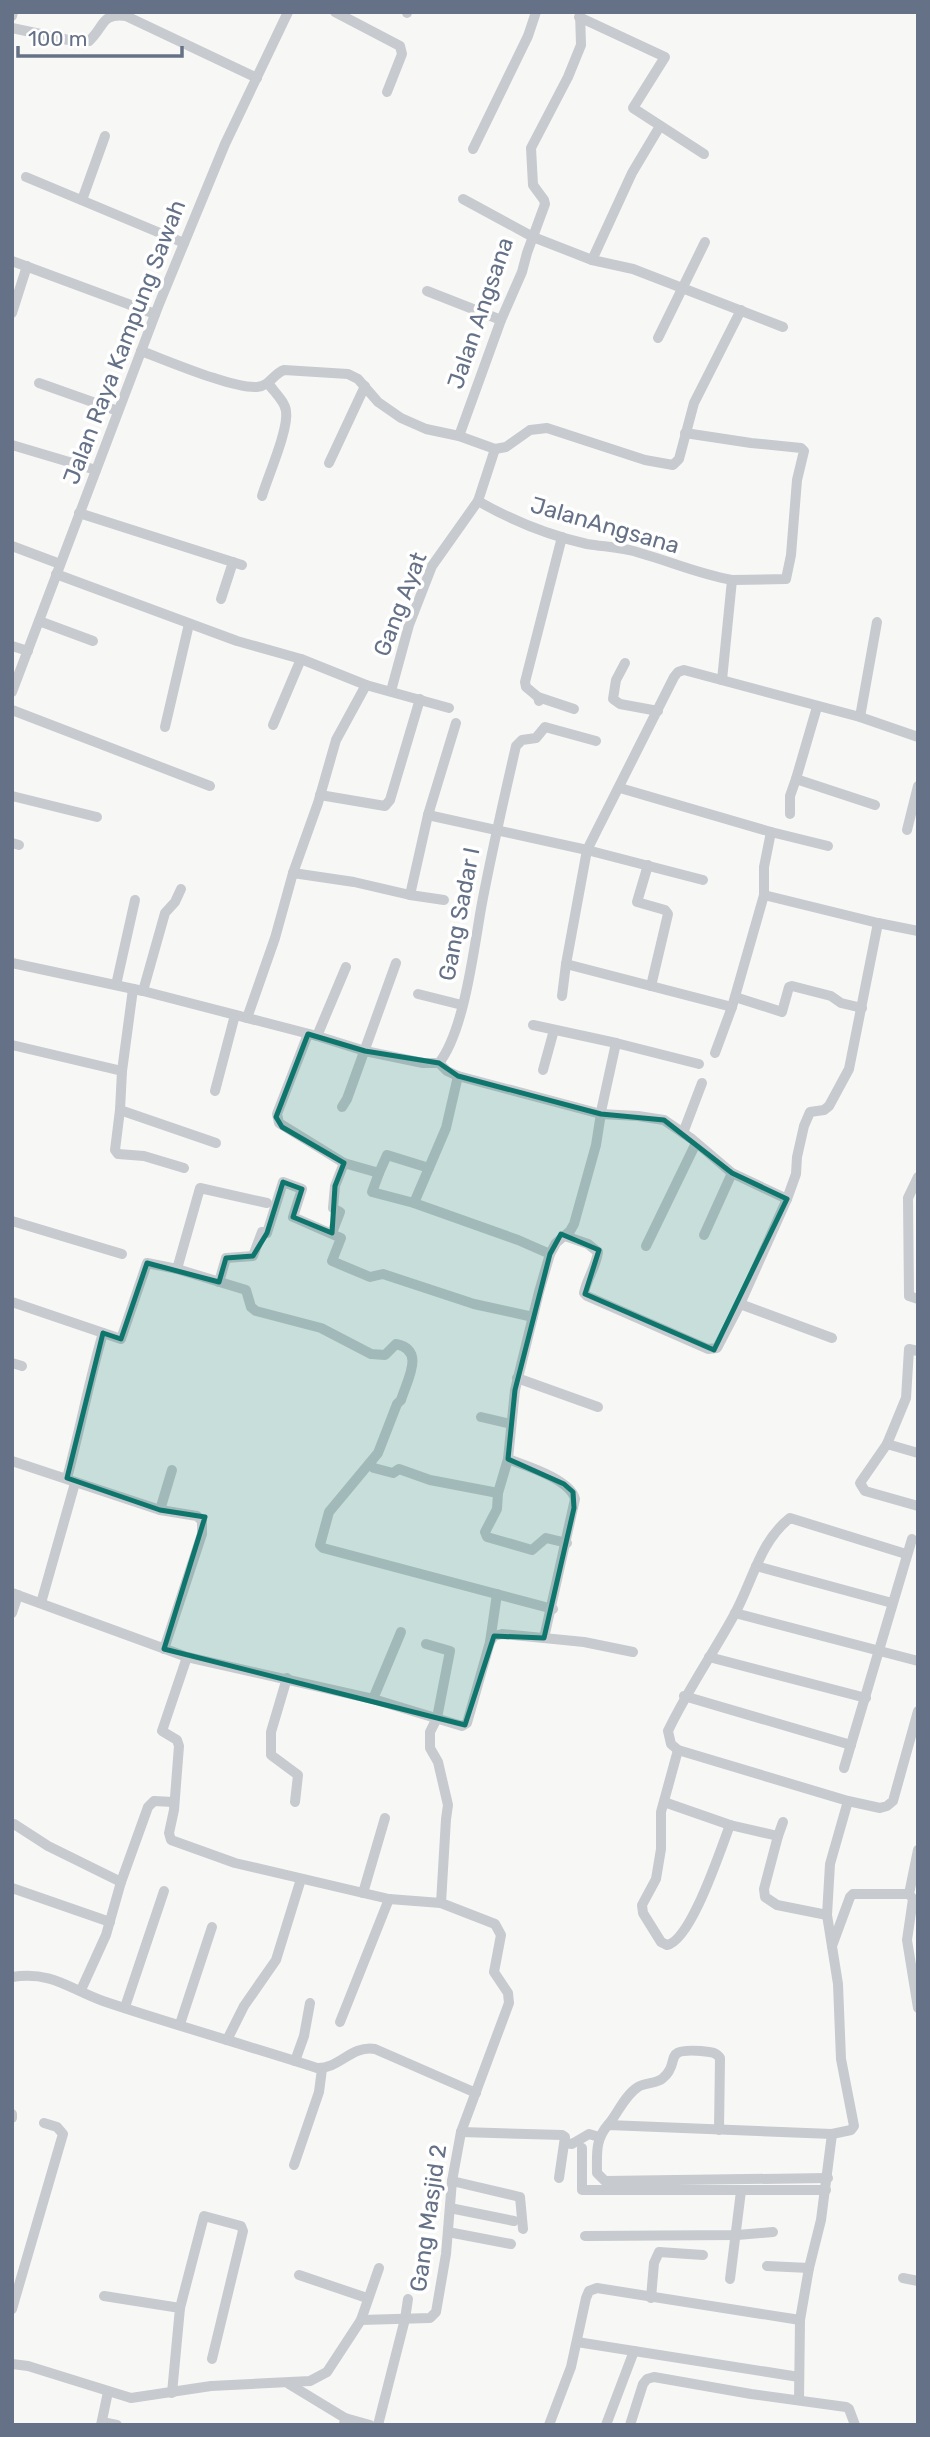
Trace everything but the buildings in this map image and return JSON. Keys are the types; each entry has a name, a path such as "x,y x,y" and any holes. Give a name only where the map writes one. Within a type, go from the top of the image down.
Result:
{"street":[{"path":"335,12 400,47 402,54 387,92"},
{"path":"473,149 528,36 536,12"},
{"name":"Jalan Raya Kampung Sawah","path":"12,692 155,314 225,144 287,13"},
{"path":"580,14 665,57 633,108 704,154"},
{"path":"580,14 581,45 568,77 531,148 533,186 545,204 533,237 592,260 633,269 783,327"},
{"path":"12,28 78,42 89,41 106,17 126,16 257,78"},
{"path":"592,260 632,173 660,126"},
{"path":"82,200 105,136"},
{"path":"26,177 184,243"},
{"name":"Jalan Angsana","path":"459,436 533,237 463,199"},
{"path":"658,338 705,242"},
{"path":"12,261 155,314"},
{"path":"12,313 27,266"},
{"path":"427,291 501,320"},
{"path":"141,351 235,383 256,387 268,383 284,370 348,374 358,379 378,402 401,418 426,429 459,436 495,449 506,447 530,430 547,429 645,460 673,465 679,459 694,403 741,310"},
{"path":"39,383 118,411"},
{"path":"262,496 286,413 283,402 268,383"},
{"path":"329,463 365,386"},
{"name":"JalanAngsana","path":"478,500 525,526 588,544 621,548 689,570 733,580 786,579 791,555 797,480 804,451 801,448 685,433"},
{"path":"12,445 96,470"},
{"path":"478,500 495,449"},
{"name":"Gang Ayat","path":"391,691 409,625 432,566 478,500"},
{"path":"79,513 237,563 221,599"},
{"path":"562,537 526,677 526,687 539,699 574,709"},
{"path":"12,546 58,569 190,624 301,659 366,685 449,708"},
{"path":"722,680 733,580"},
{"path":"39,621 93,641"},
{"path":"860,717 877,622"},
{"path":"165,727 190,624"},
{"path":"12,646 28,651"},
{"path":"273,725 301,659"},
{"path":"625,663 616,680 614,699 620,704 658,711"},
{"path":"562,996 587,850 678,672 684,670 860,717 918,737"},
{"path":"247,1018 275,938 336,740 366,685"},
{"path":"320,795 385,806 390,800 420,698"},
{"path":"790,814 790,796 817,707"},
{"path":"12,710 209,786"},
{"path":"410,895 428,814 456,723"},
{"path":"428,814 497,830 518,743 536,738 545,727 596,741"},
{"path":"796,779 875,805"},
{"path":"907,830 918,786"},
{"path":"620,788 828,846"},
{"path":"12,796 97,817"},
{"name":"Gang Sadar I","path":"439,1063 451,1041 462,1005 497,830 703,880"},
{"path":"715,1053 764,895 764,867 771,832"},
{"path":"648,865 637,902 665,910 668,914 651,986"},
{"path":"293,873 444,900"},
{"path":"181,889 175,902 165,913 138,990 122,1071 115,1150 118,1154 151,1157 184,1168"},
{"path":"764,895 918,930"},
{"path":"116,985 135,900"},
{"path":"565,1236 598,1252 585,1294 708,1349 717,1348 740,1304 796,1174 799,1147 810,1112 824,1110 829,1106 849,1069 878,923"},
{"path":"12,963 138,990 365,1051 423,1063 439,1063 458,1076 601,1114 664,1120 733,1173 786,1199"},
{"path":"342,1107 396,963"},
{"path":"566,964 651,986 782,1012 789,987 792,986 831,996 841,1003 862,1008"},
{"path":"346,967 276,1114 276,1120 282,1127 344,1163 379,1173"},
{"path":"418,994 462,1005"},
{"path":"215,1091 236,1015"},
{"path":"533,1025 699,1064"},
{"path":"543,1070 554,1030"},
{"path":"567,1543 546,1538 532,1550 487,1537 485,1532 497,1509 498,1493 508,1459 517,1378 533,1317 550,1254 556,1243 570,1231 576,1217 596,1145 616,1043"},
{"path":"12,1045 122,1071"},
{"path":"414,1203 446,1128 458,1076"},
{"path":"683,1133 702,1083"},
{"path":"120,1110 216,1143"},
{"path":"646,1246 696,1143"},
{"path":"429,1168 387,1155 372,1192 414,1203 550,1254"},
{"path":"332,1233 340,1212 334,1208 335,1186 344,1163"},
{"path":"704,1235 733,1173"},
{"path":"918,1177 913,1199 914,1250 909,1296 918,1299"},
{"path":"219,1282 226,1258 253,1256 262,1232 267,1233 283,1182 302,1189 293,1217 341,1238 332,1261 370,1277 383,1274 426,1287 439,1294 533,1317"},
{"path":"177,1269 200,1188 267,1203"},
{"path":"12,1221 122,1254"},
{"path":"12,1302 121,1339 148,1263 246,1290 251,1307 256,1311 321,1328 370,1354 385,1355 396,1344 411,1351 413,1363 401,1400 378,1453 329,1512 320,1545 552,1609"},
{"path":"740,1304 832,1338"},
{"path":"41,1603 71,1480 86,1392 103,1333"},
{"path":"918,1351 909,1349 905,1398 887,1444 861,1480 865,1491 918,1506"},
{"path":"517,1378 598,1407"},
{"path":"905,1398 918,1402"},
{"path":"481,1418 511,1424"},
{"path":"887,1444 918,1453"},
{"path":"508,1459 564,1484 573,1492 575,1499 544,1638"},
{"path":"12,1461 160,1510 197,1516 203,1527 164,1649"},
{"path":"369,1464 393,1473 399,1469 405,1470 430,1480 498,1493"},
{"path":"160,1510 173,1470"},
{"path":"906,1554 794,1517 774,1533 735,1613 684,1696 667,1731 671,1744 678,1750 848,1801 880,1808 892,1801 918,1711"},
{"path":"844,1768 912,1539"},
{"path":"756,1566 892,1603"},
{"path":"12,1614 15,1594 187,1657 373,1699 462,1726 467,1723 490,1642 497,1594"},
{"path":"735,1613 918,1661"},
{"path":"373,1699 401,1632"},
{"path":"490,1642 495,1636 502,1634 584,1642 633,1652"},
{"path":"426,1644 450,1651 437,1718 430,1732 430,1748 441,1772 449,1805 441,1903"},
{"path":"81,1990 110,1922 121,1882 148,1807 154,1801 173,1802 179,1746 177,1740 162,1731 187,1657"},
{"path":"709,1657 866,1698"},
{"path":"287,1678 271,1732 271,1755 298,1775 295,1802"},
{"path":"684,1696 851,1745"},
{"path":"678,1750 661,1812 661,1849 656,1879 642,1905 643,1913 661,1942 667,1945 675,1942 701,1901 730,1825"},
{"path":"608,2125 841,2132 856,2123 841,2059 838,1984 827,1915 830,1864 848,1801"},
{"name":"Gang Masjid 2","path":"173,1802 169,1833 171,1840 235,1863 301,1879 389,1899 441,1903 495,1924 501,1935 494,1972 508,1993 509,2003 461,2132 452,2181 448,2232 436,2312 430,2318 361,2320"},
{"path":"664,1802 730,1825 778,1836"},
{"path":"363,1893 385,1818"},
{"path":"782,1822 764,1889 765,1898 777,1905 827,1915"},
{"path":"14,1824 48,1846 121,1882"},
{"path":"909,1894 918,1850"},
{"path":"227,2040 244,2006 276,1960 301,1879"},
{"path":"12,1888 110,1922"},
{"path":"125,2007 164,1891"},
{"path":"831,1949 853,1894 909,1894"},
{"path":"909,1894 913,1899 907,1940 918,2008"},
{"path":"340,2022 389,1899"},
{"path":"180,2024 212,1927"},
{"path":"12,1977 26,1975 50,1978 101,2001 322,2069 360,2048 368,2048 476,2093"},
{"path":"295,2061 304,2036 310,2003"},
{"path":"719,2130 720,2058 712,2052 680,2050 661,2081 641,2085 633,2091 599,2137 597,2173 605,2181 827,2184"},
{"path":"294,2165 319,2092 322,2069"},
{"path":"12,2309 63,2134 57,2127 44,2123"},
{"path":"461,2132 562,2135 565,2137 565,2143 559,2178"},
{"path":"799,2400 800,2320 827,2184 841,2132"},
{"path":"565,2143 572,2144 589,2134 599,2137"},
{"path":"582,2148 582,2190 741,2191 827,2184"},
{"path":"452,2181 520,2197 523,2230"},
{"path":"730,2278 741,2191"},
{"path":"450,2208 514,2221"},
{"path":"172,2393 180,2308 204,2216 241,2226 243,2231 212,2359"},
{"path":"448,2232 511,2244"},
{"path":"585,2236 737,2235 773,2232"},
{"path":"651,2298 654,2263 659,2252 703,2255"},
{"path":"767,2266 809,2268"},
{"path":"12,2364 28,2366 131,2398 211,2386 310,2381 327,2372 361,2320 379,2268"},
{"path":"299,2275 368,2298"},
{"path":"903,2278 918,2281"},
{"path":"549,2425 571,2367 589,2291 597,2288 800,2320"},
{"path":"104,2295 180,2308"},
{"path":"378,2425 408,2299"},
{"path":"577,2342 799,2377"},
{"path":"606,2425 635,2351"},
{"path":"630,2425 643,2384 654,2377 846,2407 855,2425"},
{"path":"289,2384 345,2422 370,2425"},
{"path":"108,2392 102,2423 117,2425"}],"highlighted area":[{"path":"308,1034 365,1051 439,1063 458,1076 601,1114 664,1120 732,1173 787,1199 714,1350 585,1294 599,1250 561,1234 550,1254 515,1390 508,1459 564,1484 573,1492 574,1508 544,1638 494,1636 465,1725 164,1649 205,1517 160,1510 67,1478 103,1333 121,1339 147,1263 219,1282 226,1258 253,1256 267,1233 283,1182 302,1189 293,1217 332,1233 335,1186 344,1163 282,1127 276,1117"}]}
